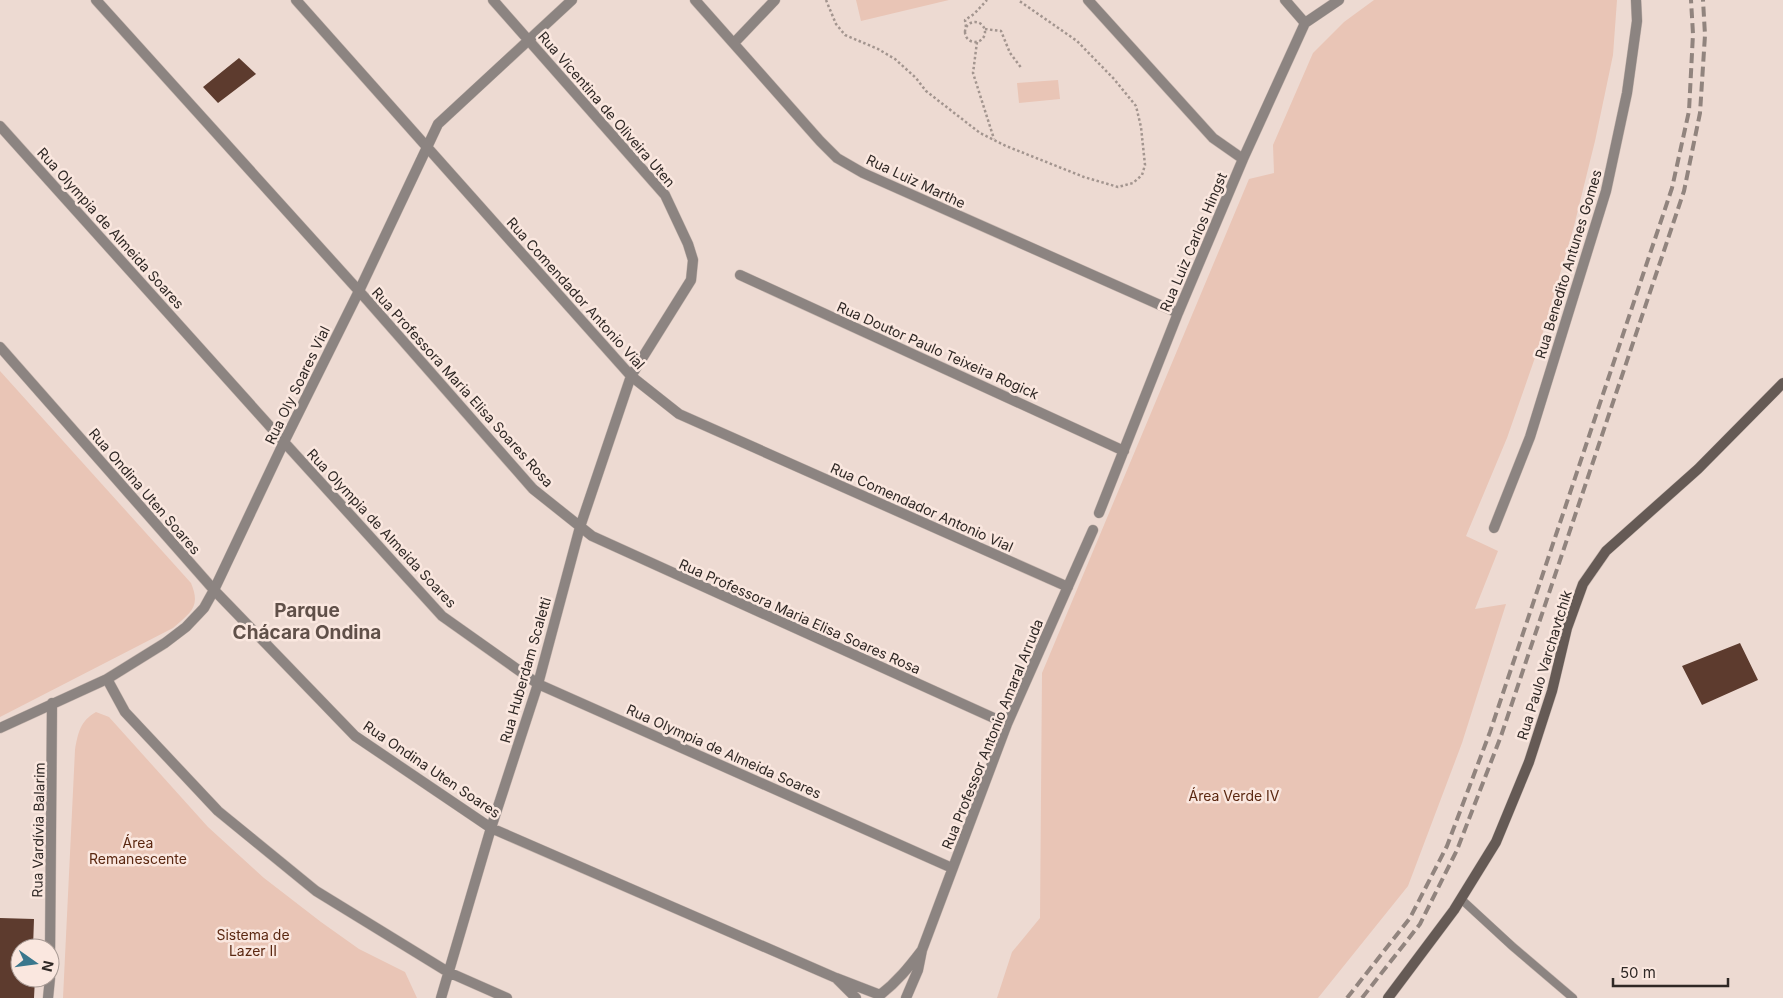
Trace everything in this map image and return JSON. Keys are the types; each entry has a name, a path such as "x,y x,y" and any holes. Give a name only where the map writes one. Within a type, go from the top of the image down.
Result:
{"street":[{"name":"Rua Professora Maria Elisa Soares Rosa","path":"96,0 359,292 533,489 580,527 592,536 1008,724"},
{"name":"Rua Comendador Antonio Vial","path":"296,0 631,376 679,414 1068,587"},
{"name":"Rua Vicentina de Oliveira Uten","path":"493,0 665,195 688,244 693,260 691,280 631,376"},
{"name":"Rua Oly Soares Vial","path":"0,728 107,678 164,643 186,627 204,608 359,292 438,124 572,0"},
{"name":"Rua Luiz Marthe","path":"695,0 837,158 872,177 1178,313"},
{"path":"734,42 775,0"},
{"path":"1088,0 1213,138 1243,159"},
{"path":"1285,0 1306,23 1339,0"},
{"name":"Rua Benedito Antunes Gomes","path":"1494,528 1530,437 1606,192 1627,93 1637,21 1636,0"},
{"name":"Rua Luiz Carlos Hingst","path":"1099,513 1178,313 1243,159 1306,23"},
{"name":"Rua Olympia de Almeida Soares","path":"0,126 442,616 538,684 952,868"},
{"name":"Rua Doutor Paulo Teixeira Rogick","path":"740,276 1124,451"},
{"name":"Rua Ondina Uten Soares","path":"0,347 214,590 355,736 491,828 836,978 883,996"},
{"name":"Rua Huberdam Scaletti","path":"441,998 491,828 538,684 580,527 631,376"},
{"name":"Rua Paulo Varchavtchik","path":"1388,998 1461,899 1496,842 1529,762 1552,691 1567,628 1583,584 1606,551 1698,469 1783,383"},
{"name":"Rua Professor Antonio Amaral Arruda","path":"922,950 1008,724 1093,530"},
{"path":"107,678 125,712 218,811 316,891 448,972 507,998"},
{"name":"Rua Vardívia Balarim","path":"50,938 52,703"},
{"path":"866,998 872,995 883,996 922,950"},
{"path":"906,998 918,970 922,950"},
{"path":"836,978 856,998"}],"lane":[{"path":"1461,899 1573,998"}],"path":[{"path":"826,0 836,24 845,34 895,59 934,97 980,133 1041,161 1118,187 1133,182 1142,175 1145,165 1141,127 1136,106 1114,78 1077,41 1018,0"},
{"path":"966,27 975,21 981,23 985,29 983,39 977,42 971,41 966,37 965,20 974,14 987,0"},
{"path":"985,29 1001,31 1010,53 1022,69"},
{"path":"977,42 973,73 994,141"}],"green space":[{"path":"856,0 949,0 861,21"},
{"name":"Área Verde IV","path":"1374,0 1617,0 1613,55 1595,141 1574,226 1539,346 1507,438 1466,536 1498,551 1475,609 1506,604 1462,743 1408,886 1318,998 997,998 1012,952 1040,918 1042,673 1249,179 1274,173 1273,145 1313,53 1344,22"},
{"path":"1058,80 1060,99 1019,103 1017,83"},
{"path":"0,371 191,583 195,598 193,609 173,628 0,717"},
{"path":"96,712 109,717 208,827 264,878 359,949 405,972 417,998 63,998 75,750 83,723"}],"building":[{"path":"239,58 256,74 218,103 203,87"},
{"path":"1740,643 1758,680 1702,705 1682,666"},
{"path":"0,918 34,919 33,938 10,938 10,988 34,988 34,998 0,998"}],"railway":[{"path":"1347,998 1410,918 1447,846 1490,732 1672,188 1689,111 1693,34 1691,0"},
{"path":"1362,998 1420,924 1457,850 1501,736 1684,191 1700,113 1705,35 1703,0"}],"district":[{"name":"Parque Chácara Ondina","path":"307,621"}],"park label":[{"name":"Área Remanescente","path":"138,850"},
{"name":"Sistema de Lazer II","path":"253,942"}]}
